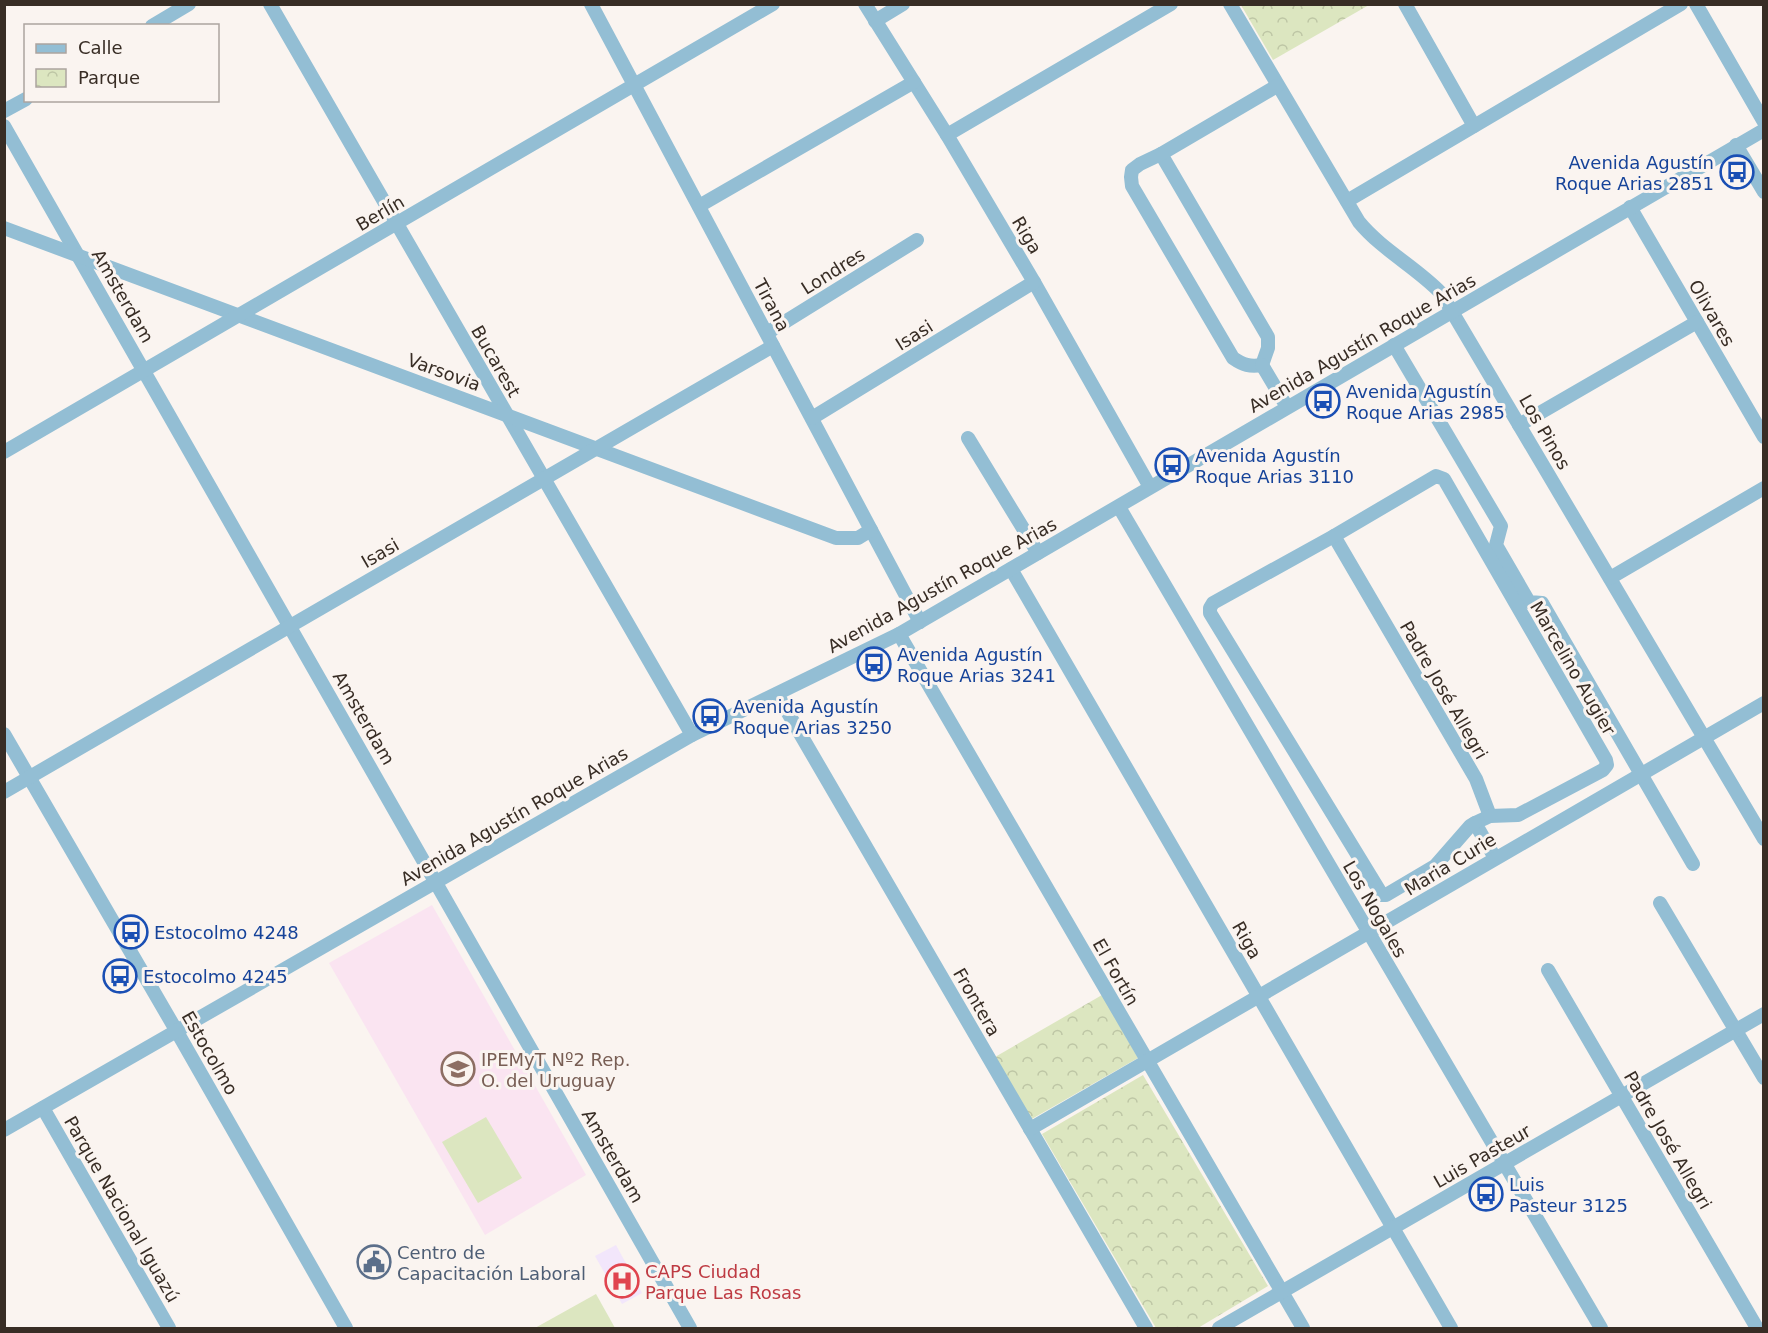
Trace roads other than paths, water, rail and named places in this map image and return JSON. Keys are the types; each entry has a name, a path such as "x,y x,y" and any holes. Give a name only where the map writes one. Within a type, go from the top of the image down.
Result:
{"street":[{"path":"155,24 189,4"},
{"name":"Bucarest","path":"270,4 692,735"},
{"name":"Tirana","path":"591,4 920,622"},
{"name":"Berlín","path":"4,452 774,4"},
{"name":"Riga","path":"865,4 947,135 1034,282 1150,487"},
{"path":"875,21 903,4"},
{"path":"947,135 1171,4"},
{"name":"Los Pinos","path":"1230,4 1277,87 1369,233 1442,293 1764,839"},
{"path":"1405,4 1474,126"},
{"path":"1347,201 1681,4"},
{"path":"1696,4 1764,122"},
{"path":"699,206 914,82"},
{"path":"1262,365 1242,364 1233,358 1132,186 1131,177 1132,170 1140,164 1277,87"},
{"path":"4,111 24,100"},
{"name":"Amsterdam","path":"4,126 690,1329"},
{"name":"Avenida Agustín Roque Arias","path":"4,1130 692,735 899,634 1764,129"},
{"path":"1736,145 1764,192"},
{"path":"1161,154 1268,337 1268,348 1262,365"},
{"name":"Olivares","path":"1630,207 1764,437"},
{"name":"Varsovia","path":"4,228 836,538 858,538 871,530"},
{"name":"Londres","path":"766,333 918,240"},
{"name":"Isasi","path":"812,418 1034,282"},
{"path":"1520,425 1697,322"},
{"path":"1394,345 1501,526 1496,545 1529,602 1542,603 1693,864"},
{"name":"Isasi","path":"4,792 773,346"},
{"path":"1262,365 1287,407"},
{"path":"968,438 1038,553"},
{"name":"Marcelino Augier","path":"1334,536 1436,476 1444,479 1606,760 1607,765 1603,770 1518,815 1490,816"},
{"path":"1610,578 1764,488"},
{"name":"Los Nogales","path":"1119,507 1601,1329"},
{"path":"1334,536 1213,603 1210,613 1382,895 1386,895 1435,866 1470,826 1490,816"},
{"name":"Padre José Allegri","path":"1334,536 1476,779 1490,816"},
{"name":"Riga","path":"1011,569 1451,1329"},
{"name":"El Fortín","path":"899,634 1303,1329"},
{"name":"Frontera","path":"777,694 1146,1329"},
{"name":"Maria Curie","path":"1030,1129 1764,703"},
{"name":"Estocolmo","path":"4,734 346,1329"},
{"path":"1475,823 1495,858"},
{"path":"1660,903 1764,1078"},
{"name":"Padre José Allegri","path":"1548,969 1757,1329"},
{"name":"Luis Pasteur","path":"1219,1329 1764,1014"},
{"name":"Parque Nacional Iguazú","path":"43,1108 169,1329"}],"place":[{"name":"Avenida Agustín Roque Arias 2851","path":"1737,172"},
{"name":"Avenida Agustín Roque Arias 2985","path":"1323,401"},
{"name":"Avenida Agustín Roque Arias 3110","path":"1172,465"},
{"name":"Avenida Agustín Roque Arias 3241","path":"874,664"},
{"name":"Avenida Agustín Roque Arias 3250","path":"710,716"},
{"name":"Estocolmo 4248","path":"131,932"},
{"name":"Estocolmo 4245","path":"120,976"},
{"name":"IPEMyT Nº2 Rep. O. del Uruguay","path":"458,1069"},
{"name":"Luis Pasteur 3125","path":"1486,1194"},
{"name":"Centro de Capacitación Laboral","path":"374,1262"},
{"name":"CAPS Ciudad Parque Las Rosas","path":"622,1281"}]}
